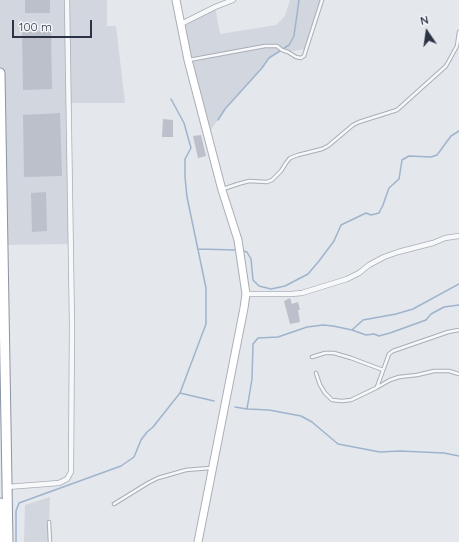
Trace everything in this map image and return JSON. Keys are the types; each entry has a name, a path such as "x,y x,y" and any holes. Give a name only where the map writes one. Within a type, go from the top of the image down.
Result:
{"highway":[{"path":"0,73 8,542"},
{"path":"0,503 0,542"}],"street":[{"path":"7,487 58,483 67,479 71,472 72,325 67,0"},
{"path":"176,0 188,60 222,190 238,240 246,294 198,542"},
{"path":"181,24 233,0"},
{"path":"246,294 291,294 302,292 347,279 384,257 398,252 433,243 445,238 459,236"}],"lane":[{"path":"188,60 265,46 277,46 282,50 301,58 304,56 322,0"},
{"path":"222,190 249,181 267,182 272,180 281,171 290,158 322,149 328,146 353,125 397,110 446,66 456,46 459,32"},
{"path":"376,388 389,354 393,351 448,332 459,330"},
{"path":"312,357 325,353 334,353 383,370"},
{"path":"316,373 320,386 332,400 342,401 351,400 399,376 417,375 434,371 450,371 459,374"},
{"path":"114,504 158,478 186,470 213,468"},
{"path":"49,522 50,542"}],"shaded area":[{"path":"0,0 107,0 107,26 116,26 125,103 69,103 71,244 0,245"},
{"path":"290,0 322,0 306,49 288,52 281,50 269,58 262,68 225,109 210,131 181,24 215,7 220,34 276,25 285,16"},
{"path":"50,497 50,542 24,542 25,505"}],"building":[{"path":"25,0 50,0 50,13 25,13"},
{"path":"51,31 52,89 23,90 22,32"},
{"path":"60,113 62,176 24,177 23,115"},
{"path":"163,119 173,120 173,137 162,137"},
{"path":"201,135 206,156 198,158 193,136"},
{"path":"46,192 47,231 32,232 31,193"},
{"path":"290,298 292,304 298,302 300,322 290,324 284,301"}],"waterway":[{"path":"218,120 225,109 262,68 269,58 289,45 294,36 299,0"},
{"path":"16,542 16,511 19,503 121,466 134,457 141,440 180,393 206,324 206,288 187,197 185,177 185,159 191,148 184,123 171,99"},
{"path":"243,251 247,252 251,259 253,280 259,286 271,289 285,286 308,274 334,241 341,225 366,213 371,215 379,213 389,188 399,179 402,160 409,156 431,157 437,155 451,136 459,131"},
{"path":"198,249 237,250"},
{"path":"352,330 363,320 396,314 413,309 459,284"},
{"path":"247,409 252,379 253,344 258,338 278,337 307,327 323,325 352,330 366,335 374,334 379,336 426,320 431,314 444,307 459,305"},
{"path":"180,393 214,401"},
{"path":"235,407 269,410 301,416 312,422 338,444 380,452 400,451 444,453 459,456"}]}
